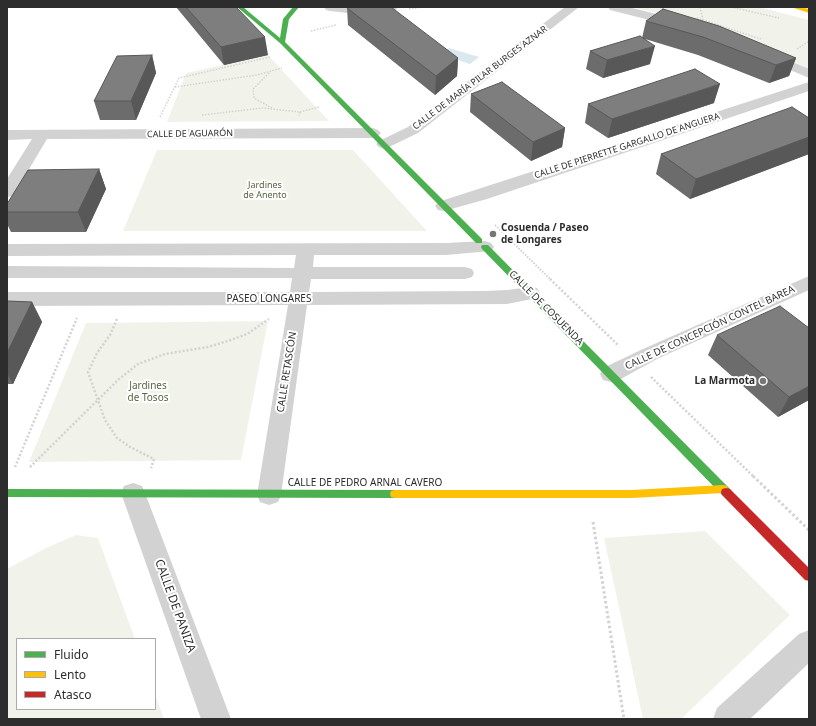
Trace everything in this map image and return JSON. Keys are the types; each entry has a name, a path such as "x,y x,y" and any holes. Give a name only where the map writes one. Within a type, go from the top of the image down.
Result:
{"street":[{"name":"CALLE DE COSUENDA","path":"240,7 282,42 809,576"},
{"path":"282,42 286,19 296,7"},
{"path":"330,7 357,10 392,7"},
{"name":"CALLE DE MARÍA PILAR BURGES AZNAR","path":"384,144 413,130 573,7"},
{"path":"614,7 698,22"},
{"path":"794,7 809,11"},
{"path":"758,45 809,74"},
{"name":"CALLE DE PIERRETTE GARGALLO DE ANGUERA","path":"444,206 485,194 809,86"},
{"name":"CALLE DE AGUARÓN","path":"7,135 373,133"},
{"path":"7,192 42,135"},
{"path":"7,250 446,249 482,244"},
{"name":"CALLE RETASCÓN","path":"269,494 306,250"},
{"path":"7,272 290,273"},
{"path":"312,273 465,273"},
{"name":"CALLE DE CONCEPCIÓN CONTEL BAREA","path":"611,374 650,354 809,282"},
{"name":"PASEO LONGARES","path":"7,299 485,298 507,297 530,292"},
{"name":"CALLE DE PEDRO ARNAL CAVERO","path":"7,493 632,494 723,489"},
{"name":"CALLE DE PANIZA","path":"133,493 216,719"},
{"path":"728,719 809,644"}],"path":[{"path":"700,7 698,22 758,45"},
{"path":"731,7 780,18"},
{"path":"794,52 809,41"},
{"path":"159,118 179,78 274,56"},
{"path":"174,87 257,75 285,68"},
{"path":"271,71 253,89 254,98 273,109"},
{"path":"199,115 220,112 273,109 300,112 320,106"},
{"path":"299,118 300,112"},
{"path":"16,467 78,316"},
{"path":"118,317 110,335 97,353 88,372 105,420 117,438 130,447 154,459 151,468"},
{"path":"30,467 128,372 153,357 208,347 247,334 270,319"},
{"path":"593,522 624,719"}],"green space":[{"path":"631,7 759,7 809,20 809,70 791,60 671,16"},
{"path":"268,55 329,121 167,122 186,73"},
{"name":"Jardines de Anento","path":"157,150 353,150 427,231 123,231"},
{"name":"Jardines de Tosos","path":"268,321 241,460 29,462 86,323"},
{"path":"705,531 790,615 681,719 643,719 604,538"},
{"path":"76,535 98,538 135,638 16,638 16,710 156,710 156,697 164,719 7,719 7,569 46,548"}],"shaded area":[{"path":"449,48 479,57 470,64 440,54"}],"building":[{"path":"186,7 236,7 265,37 221,47"},
{"path":"391,7 458,58 436,76 347,8"},
{"path":"663,9 719,26 796,58 776,65 703,37 646,21"},
{"path":"640,36 655,46 607,60 590,51"},
{"path":"152,55 131,101 94,101 117,56"},
{"path":"695,69 720,84 612,119 588,104"},
{"path":"502,82 565,128 533,142 471,94"},
{"path":"792,107 809,118 809,137 696,179 661,154"},
{"path":"99,169 78,212 7,212 7,204 28,170"},
{"path":"7,301 32,302 7,353"},
{"path":"780,306 809,328 809,386 789,397 717,335"}],"traffic: fast":[{"path":"240,7 282,42 479,241"},
{"path":"282,42 286,19 296,7"},
{"path":"485,247 726,492"},
{"path":"7,493 395,494"}],"traffic: slow":[{"path":"794,7 809,11"},
{"path":"395,494 632,494 723,489"}],"traffic: jam":[{"path":"726,492 809,576"}],"place":[{"name":"Cosuenda / Paseo de Longares","path":"493,234"},
{"name":"La Marmota","path":"763,381"}]}
